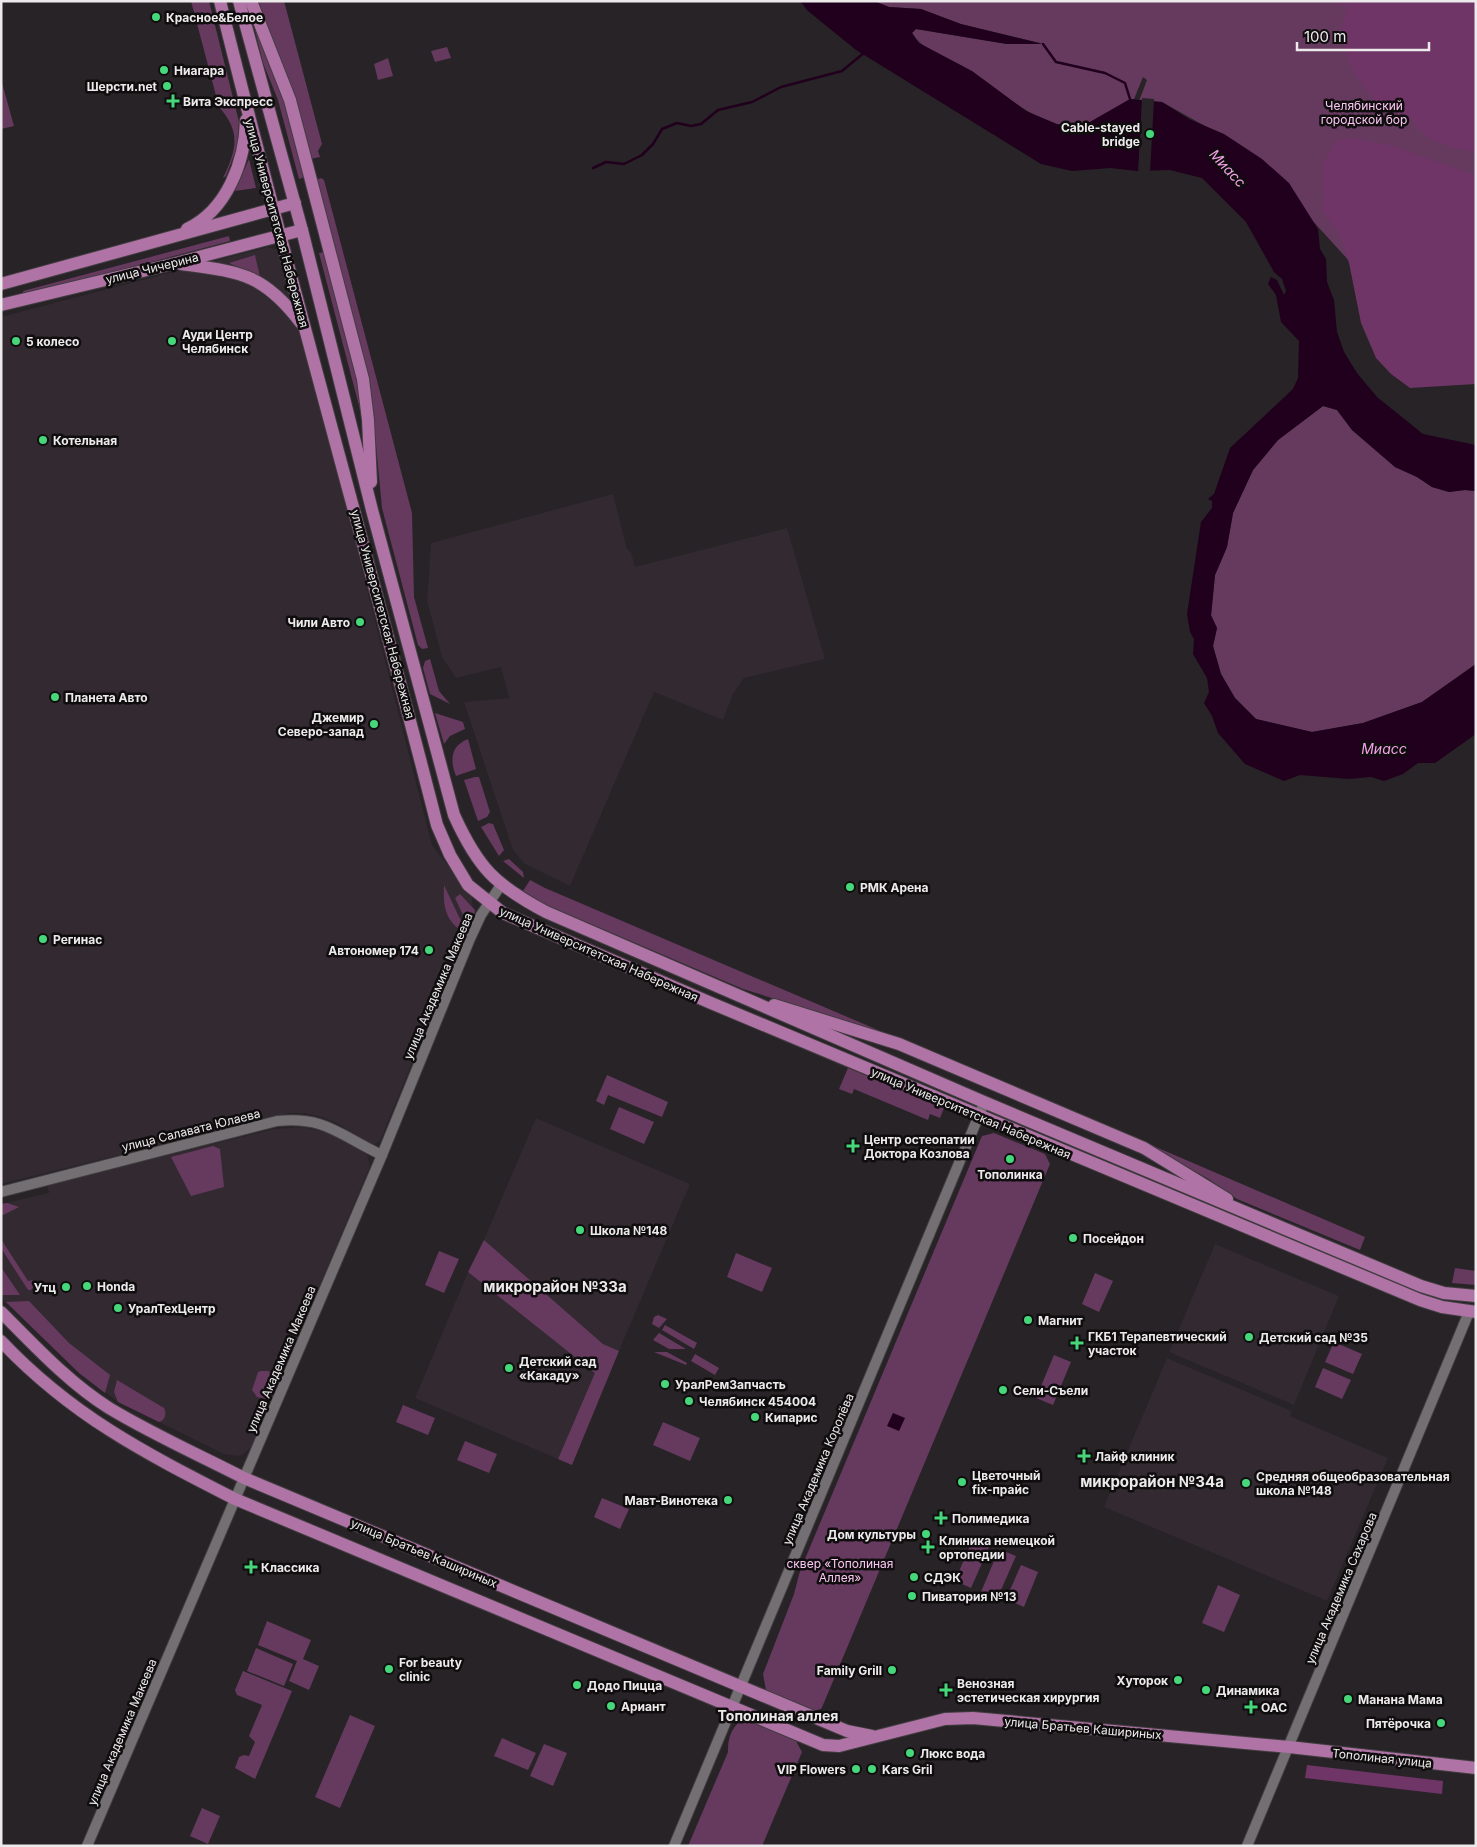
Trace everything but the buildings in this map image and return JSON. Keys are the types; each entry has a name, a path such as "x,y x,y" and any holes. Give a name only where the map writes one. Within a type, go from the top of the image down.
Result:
{"main road":[{"name":"улица Университетская Набережная","path":"220,1 246,108 369,561 437,825 450,855 468,885 488,903 503,913 978,1116 1420,1300 1472,1312"},
{"name":"улица Университетская Набережная","path":"239,1 295,203 372,510 454,814 467,842 486,871 501,885 546,912 734,995 1421,1286 1444,1292 1473,1296"},
{"path":"251,1 290,100 364,378 372,510"},
{"path":"167,239 195,225 225,193 243,152 246,108"},
{"name":"улица Чичерина","path":"1,284 295,203"},
{"name":"улица Чичерина","path":"1,305 176,264 302,230"},
{"path":"176,264 220,269 250,276 280,299 305,329"},
{"path":"734,995 779,1006 899,1044 1014,1092 1144,1148 1203,1183 1252,1216"},
{"path":"1472,1312 1473,1296"},
{"name":"улица Братьев Кашириных","path":"1,1312 37,1348 108,1407 244,1478 847,1731 879,1737"},
{"name":"улица Братьев Кашириных","path":"1,1341 19,1360 73,1407 158,1460 235,1499 823,1745 839,1746 945,1719 973,1718 1289,1747"},
{"name":"Тополиная улица","path":"1289,1747 1476,1768"}],"street":[{"name":"улица Академика Макеева","path":"87,1846 382,1155 469,941 488,903 501,885"},
{"name":"улица Академика Королёва","path":"674,1846 984,1102"},
{"name":"улица Салавата Юлаева","path":"1,1192 286,1120 322,1123 382,1155"},
{"name":"улица Академика Сахарова","path":"1247,1846 1472,1312"}],"shaded area":[{"name":"Челябинский городской бор","path":"1330,1 1476,1 1476,152 1453,148 1430,139 1404,114 1381,110 1354,73 1340,36 1347,6"},
{"path":"1350,138 1386,144 1476,175 1476,384 1410,388 1391,374 1376,358 1361,323 1349,263 1339,234 1322,210 1324,196 1323,164 1336,140"},
{"path":"268,247 282,251 287,257 363,574 432,845 472,897 473,914 380,1141 375,1144 370,1144 337,1123 322,1117 304,1113 289,1113 1,1184 1,317"},
{"path":"613,494 627,549 631,552 635,567 787,528 825,659 744,678 733,694 723,720 654,692 570,886 525,864 513,850 464,702 509,698 501,667 456,678 442,657 427,601 431,543"},
{"name":"Школа №148","path":"536,1118 690,1184 619,1351 603,1344 483,1242"},
{"path":"304,1127 336,1135 367,1155 370,1166 252,1446 244,1454 238,1456 224,1454 118,1402 79,1373 1,1298 1,1204 49,1193 47,1185 274,1129"},
{"name":"Детский сад №35","path":"1215,1244 1339,1296 1294,1405 1169,1352"},
{"name":"Детский сад «Какаду»","path":"468,1272 596,1373 558,1459 415,1398"},
{"name":"Средняя общеобразовательная школа №148","path":"1167,1358 1292,1411 1290,1416 1388,1458 1327,1601 1104,1507"},
{"path":"1307,1765 1443,1781 1442,1794 1305,1778"}],"green space":[{"path":"191,1 209,1 239,122 237,147 226,176 223,178 234,149 234,133 226,116 219,107"},
{"path":"256,1 284,1 322,144 318,151 320,157 310,159"},
{"name":"Челябинский городской бор","path":"874,1 1476,1 1476,308 1372,286 1248,150 1162,102 1139,101 1147,80 1143,77 1134,99 1130,99 1103,117 1080,126 1059,125 1045,121 1032,114 964,67 931,51 917,40 912,33 916,29 1007,44 1040,43 960,24 921,9 889,7"},
{"path":"251,13 285,99 305,177 299,179 278,100 263,63"},
{"path":"447,47 451,58 435,62 431,51"},
{"path":"388,58 393,76 378,80 374,64"},
{"path":"1,79 14,126 1,129"},
{"path":"249,159 256,188 235,191"},
{"path":"321,178 324,180 412,513 414,597 428,648 422,649 418,645 382,508 371,393 316,180"},
{"path":"229,236 230,241 24,296 23,291"},
{"path":"325,252 359,381 363,421 319,253"},
{"path":"255,255 260,277 229,263"},
{"path":"1323,406 1337,410 1352,430 1395,467 1417,477 1432,487 1449,492 1476,491 1476,664 1422,702 1363,723 1312,732 1256,719 1235,698 1221,674 1213,646 1217,628 1211,616 1215,575 1227,547 1233,513 1253,470 1278,440"},
{"path":"430,659 439,691 450,704 430,694 423,668 425,661"},
{"path":"435,713 463,722 465,729 450,736 444,744"},
{"path":"468,739 476,769 456,776 452,760 453,754 462,742"},
{"path":"479,777 490,812 487,817 478,821 464,780"},
{"path":"489,823 493,824 504,850 499,856 481,827"},
{"path":"509,859 523,872 524,878 503,861"},
{"path":"530,880 892,1036 743,989 544,904 523,891"},
{"path":"444,885 460,919 472,924 468,935 454,925 447,914 444,901"},
{"path":"460,894 475,910 474,920 463,915 455,898"},
{"path":"848,1068 944,1108 940,1118 930,1114 928,1120 854,1089 852,1094 839,1089"},
{"path":"607,1075 668,1102 662,1117 608,1095 604,1105 596,1101"},
{"path":"619,1107 654,1122 644,1144 610,1129"},
{"name":"сквер «Тополиная Аллея»","path":"994,1133 1045,1154 1050,1164 823,1705 821,1709 813,1711 766,1690 763,1674 794,1594 800,1571 982,1136"},
{"path":"1135,1138 1365,1237 1360,1250 1237,1199 1207,1178"},
{"path":"213,1146 220,1149 224,1187 191,1196 171,1157"},
{"path":"7,1203 19,1207 1,1216 1,1204"},
{"path":"1,1239 28,1281 33,1280 34,1286 31,1290 28,1290 1,1248"},
{"path":"484,1240 603,1344 619,1351 572,1465 558,1459 595,1373 468,1272"},
{"path":"439,1251 459,1259 444,1293 425,1285"},
{"path":"736,1253 772,1268 762,1292 727,1277"},
{"path":"1,1267 20,1295 1,1295"},
{"path":"1455,1268 1476,1271 1476,1285 1452,1283"},
{"path":"1095,1273 1113,1281 1099,1312 1082,1304"},
{"path":"29,1301 69,1343 110,1375 105,1393 79,1373 6,1302"},
{"path":"658,1315 667,1319 659,1328 652,1324 654,1317"},
{"path":"665,1325 697,1343 694,1349 662,1330"},
{"path":"659,1333 686,1349 669,1349 653,1340"},
{"path":"1334,1342 1362,1354 1353,1374 1325,1362"},
{"path":"654,1352 667,1352 687,1363 686,1365"},
{"path":"695,1354 719,1368 715,1375 691,1361"},
{"path":"1054,1355 1071,1362 1053,1405 1036,1398"},
{"path":"1323,1368 1351,1380 1342,1399 1315,1387"},
{"path":"268,1371 278,1377 272,1394 265,1399 257,1397 252,1390 258,1372"},
{"path":"117,1380 164,1408 163,1420 159,1422 118,1402 114,1392"},
{"path":"403,1405 435,1418 428,1435 396,1422"},
{"path":"663,1422 700,1438 690,1461 653,1445"},
{"path":"465,1441 497,1454 489,1473 457,1460"},
{"path":"602,1498 629,1509 620,1529 594,1517"},
{"path":"973,1538 990,1545 971,1588 955,1581"},
{"path":"999,1549 1016,1556 997,1599 981,1592"},
{"path":"1021,1565 1038,1572 1024,1607 1006,1599"},
{"path":"1218,1585 1240,1595 1224,1632 1202,1623"},
{"path":"267,1621 311,1640 303,1659 319,1666 309,1690 289,1681 297,1661 258,1645"},
{"path":"256,1648 293,1664 284,1686 247,1671"},
{"path":"243,1671 292,1691 255,1779 235,1768 239,1757 249,1756 255,1742 249,1736 262,1705 237,1695 235,1690"},
{"path":"350,1715 375,1726 340,1808 315,1797"},
{"path":"750,1721 796,1741 802,1752 762,1846 688,1846 728,1752 729,1739 732,1732 739,1722"},
{"path":"502,1738 536,1753 528,1770 494,1756"},
{"path":"544,1744 567,1753 553,1786 530,1776"},
{"path":"202,1808 220,1816 208,1844 190,1836"}],"water":[{"name":"Миасс","path":"800,1 874,1 889,7 921,9 961,24 1043,44 1007,44 916,29 912,33 919,43 972,71 1026,111 1057,124 1081,127 1130,99 1162,102 1189,119 1224,134 1262,159 1289,183 1318,229 1320,249 1326,259 1327,282 1334,300 1337,332 1344,352 1357,373 1377,397 1423,434 1476,445 1476,491 1449,492 1432,487 1417,477 1395,467 1352,430 1337,410 1323,406 1278,440 1253,470 1233,513 1227,547 1215,575 1211,615 1217,628 1213,646 1221,674 1235,698 1256,719 1312,732 1363,723 1422,702 1476,664 1476,734 1435,763 1418,763 1403,774 1384,781 1371,777 1349,779 1300,775 1284,781 1245,764 1218,733 1212,716 1204,703 1209,692 1207,678 1193,654 1194,639 1190,632 1187,614 1201,522 1212,508 1212,501 1208,499 1214,494 1230,448 1293,389 1298,378 1299,341 1281,322 1276,295 1268,284 1271,277 1277,280 1284,295 1286,291 1282,279 1274,272 1246,222 1202,178 1170,170 1137,171 1110,168 1072,171 1041,164 856,50 808,11"},
{"path":"893,1413 905,1418 899,1431 887,1426"}],"pier":[{"path":"1142,98 1154,99 1150,173 1138,173"}],"waterway":[{"path":"1043,44 1056,62 1105,73 1125,83 1130,99"},
{"path":"593,168 606,162 624,164 642,155 653,144 662,129 677,123 691,126 701,124 718,110 752,102 781,87 842,71 865,52"}],"place":[{"name":"Красное&Белое","path":"156,17"},
{"name":"Ниагара","path":"164,70"},
{"name":"Шерсти.net","path":"167,86"},
{"name":"Вита Экспресс","path":"173,101"},
{"name":"Cable-stayed bridge","path":"1150,134"},
{"name":"5 колесо","path":"16,341"},
{"name":"Ауди Центр Челябинск","path":"172,341"},
{"name":"Котельная","path":"43,440"},
{"name":"Чили Авто","path":"360,622"},
{"name":"Планета Авто","path":"55,697"},
{"name":"Джемир Северо-запад","path":"374,724"},
{"name":"РМК Арена","path":"850,887"},
{"name":"Регинас","path":"43,939"},
{"name":"Автономер 174","path":"429,950"},
{"name":"Центр остеопатии Доктора Козлова","path":"853,1146"},
{"name":"Тополинка","path":"1010,1159"},
{"name":"Школа №148","path":"580,1230"},
{"name":"Посейдон","path":"1073,1238"},
{"name":"Honda","path":"87,1286"},
{"name":"Утц","path":"66,1287"},
{"name":"УралТехЦентр","path":"118,1308"},
{"name":"Магнит","path":"1028,1320"},
{"name":"Детский сад №35","path":"1249,1337"},
{"name":"ГКБ1 Терапевтический участок","path":"1077,1343"},
{"name":"Детский сад «Какаду»","path":"509,1368"},
{"name":"УралРемЗапчасть","path":"665,1384"},
{"name":"Сели-Съели","path":"1003,1390"},
{"name":"Челябинск 454004","path":"689,1401"},
{"name":"Кипарис","path":"755,1417"},
{"name":"Лайф клиник","path":"1084,1456"},
{"name":"Цветочный fix-прайс","path":"962,1482"},
{"name":"Средняя общеобразовательная школа №148","path":"1246,1483"},
{"name":"Мавт-Винотека","path":"728,1500"},
{"name":"Полимедика","path":"941,1518"},
{"name":"Дом культуры","path":"926,1534"},
{"name":"Клиника немецкой ортопедии","path":"928,1547"},
{"name":"Классика","path":"251,1567"},
{"name":"СДЭК","path":"914,1577"},
{"name":"Пиватория №13","path":"912,1596"},
{"name":"For beauty clinic","path":"389,1669"},
{"name":"Family Grill","path":"892,1670"},
{"name":"Хуторок","path":"1178,1680"},
{"name":"Додо Пицца","path":"577,1685"},
{"name":"Венозная эстетическая хирургия","path":"946,1690"},
{"name":"Динамика","path":"1206,1690"},
{"name":"Манана Мама","path":"1348,1699"},
{"name":"Ариант","path":"611,1706"},
{"name":"ОАС","path":"1251,1707"},
{"name":"Пятёрочка","path":"1441,1723"},
{"name":"Люкс вода","path":"910,1753"},
{"name":"VIP Flowers","path":"856,1769"},
{"name":"Kars Gril","path":"872,1769"}],"district":[{"name":"микрорайон №33а","path":"555,1286"},
{"name":"микрорайон №34а","path":"1152,1481"},
{"name":"Тополиная аллея","path":"778,1715"}]}
